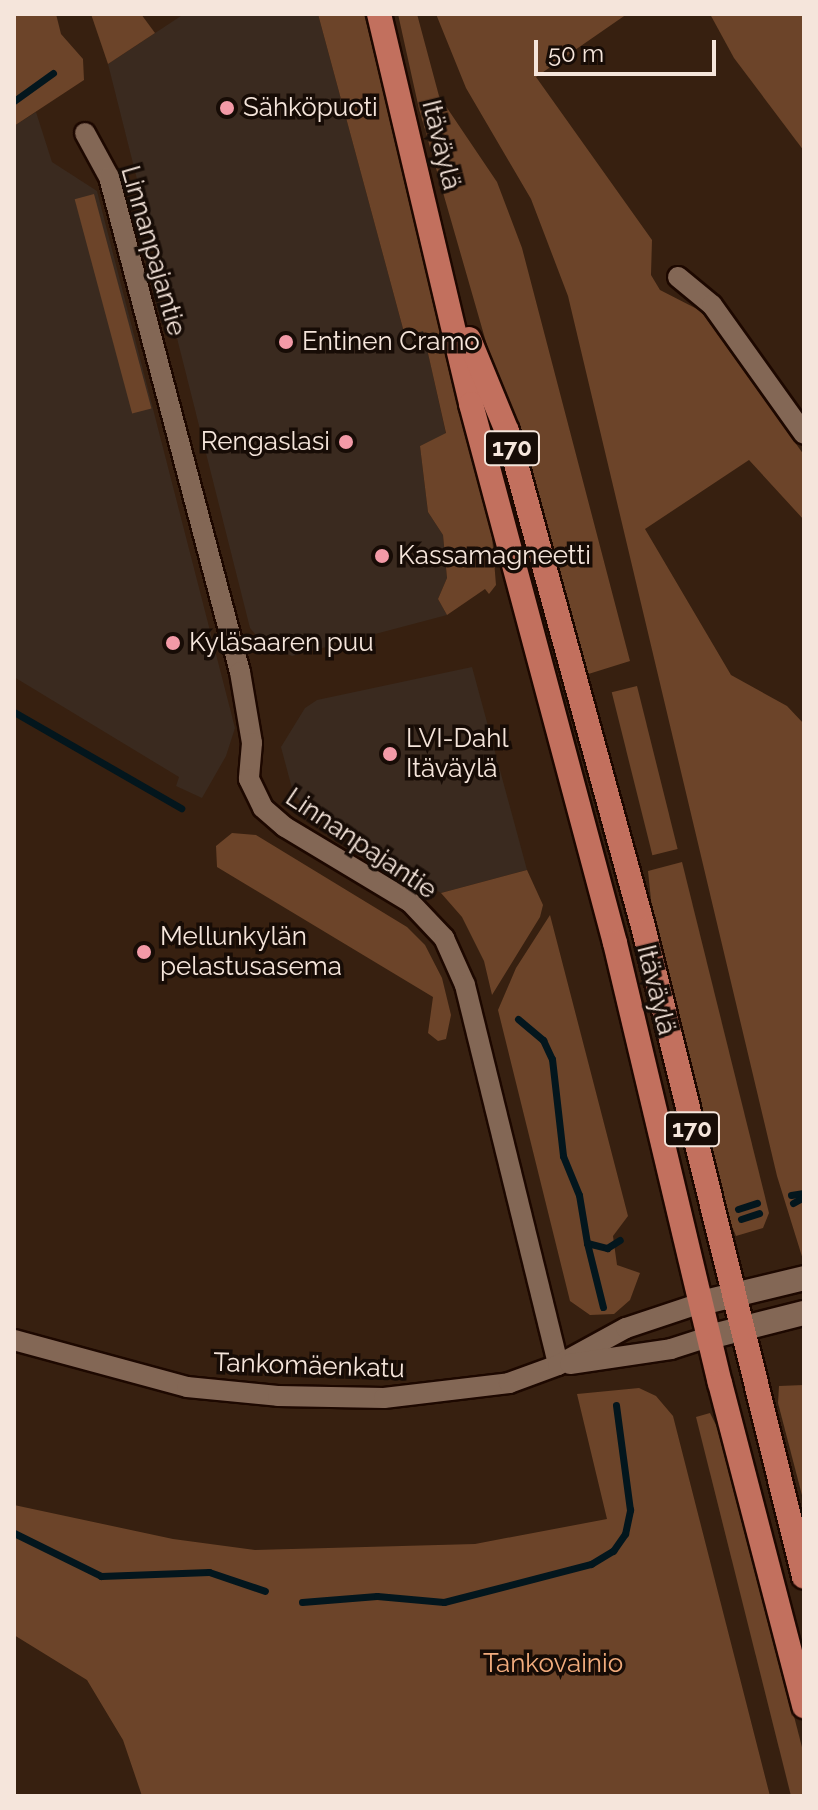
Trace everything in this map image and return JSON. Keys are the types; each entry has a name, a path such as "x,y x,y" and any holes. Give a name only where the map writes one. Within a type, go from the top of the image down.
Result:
{"main road":[{"name":"Itäväylä","path":"379,14 448,289 471,404 615,943 709,1337 804,1706"},
{"name":"Itäväylä","path":"448,289 507,431 644,930 739,1329 804,1577"},
{"path":"701,1303 804,1278"},
{"path":"709,1337 804,1313"}],"street":[{"name":"Linnanpajantie","path":"85,133 109,177 245,692 252,743 249,779 263,808 285,827 410,902 444,938 465,985 558,1365"},
{"path":"678,277 712,305 804,434"},
{"name":"Tankomäenkatu","path":"14,1340 187,1387 278,1396 384,1398 509,1383 558,1365 626,1328 701,1303"},
{"name":"Tankomäenkatu","path":"558,1365 671,1349 709,1337"}],"shaded area":[{"path":"184,14 318,14 405,336 423,330 446,434 420,446 428,512 443,535 447,578 438,599 447,615 292,656 264,645 250,628 108,64"},
{"path":"36,112 52,162 97,191 235,728 226,756 202,798 176,786 179,777 14,677 14,126"},
{"path":"472,667 527,870 441,893 306,809 293,792 281,747 305,708 317,700"}],"green space":[{"path":"14,14 56,14 61,34 83,59 84,80 14,126"},
{"path":"91,14 141,14 155,33 108,64"},
{"path":"318,14 364,14 490,511 496,585 489,594 485,589 447,615 438,599 447,578 443,535 428,512 420,446 446,433 423,331 405,336"},
{"path":"398,14 417,14 439,96 497,182 522,248 630,661 582,676 419,109"},
{"path":"436,14 627,14 536,77 652,240 651,275 660,290 701,311 804,455 804,520 749,460 645,529 731,675 787,706 804,724 804,1263 777,1176 568,296 531,199 466,88"},
{"path":"710,14 804,14 804,151 734,58"},
{"path":"94,194 151,408 132,414 75,199"},
{"path":"637,686 678,849 652,855 612,692"},
{"path":"232,833 256,835 407,927 425,945 442,978 451,1015 446,1039 438,1041 428,1033 433,997 217,867 216,846"},
{"path":"682,862 769,1213 763,1228 736,1236 724,1207 655,938 648,871"},
{"path":"527,870 543,905 540,917 492,995 484,961 462,917 441,893"},
{"path":"550,915 628,1216 613,1236 617,1265 640,1273 630,1300 614,1314 590,1315 570,1301 498,1010 516,968"},
{"path":"804,1385 804,1503 778,1403 779,1386"},
{"name":"Tankovainio","path":"639,1388 656,1396 673,1416 770,1796 142,1796 123,1740 87,1680 14,1635 14,1505 173,1539 255,1550 475,1544 607,1519 577,1394"},
{"path":"710,1413 722,1437 804,1755 804,1796 791,1796 696,1417"}],"waterway":[{"path":"14,101 53,73"},
{"path":"14,712 181,808"},
{"path":"518,1019 543,1040 552,1059 563,1156 579,1195 587,1243 607,1248 620,1240"},
{"path":"791,1195 804,1193"},
{"path":"793,1203 804,1197"},
{"path":"738,1209 757,1203"},
{"path":"741,1219 759,1213"},
{"path":"587,1243 603,1307"},
{"path":"302,1602 377,1596 444,1602 591,1564 613,1551 625,1534 630,1510 616,1405"},
{"path":"14,1533 101,1576 209,1572 265,1591"}],"place":[{"name":"Sähköpuoti","path":"227,108"},
{"name":"Entinen Cramo","path":"286,342"},
{"name":"Rengaslasi","path":"346,442"},
{"name":"Kassamagneetti","path":"382,556"},
{"name":"Kyläsaaren puu","path":"173,643"},
{"name":"LVI-Dahl Itäväylä","path":"390,754"},
{"name":"Mellunkylän pelastusasema","path":"144,952"}]}
